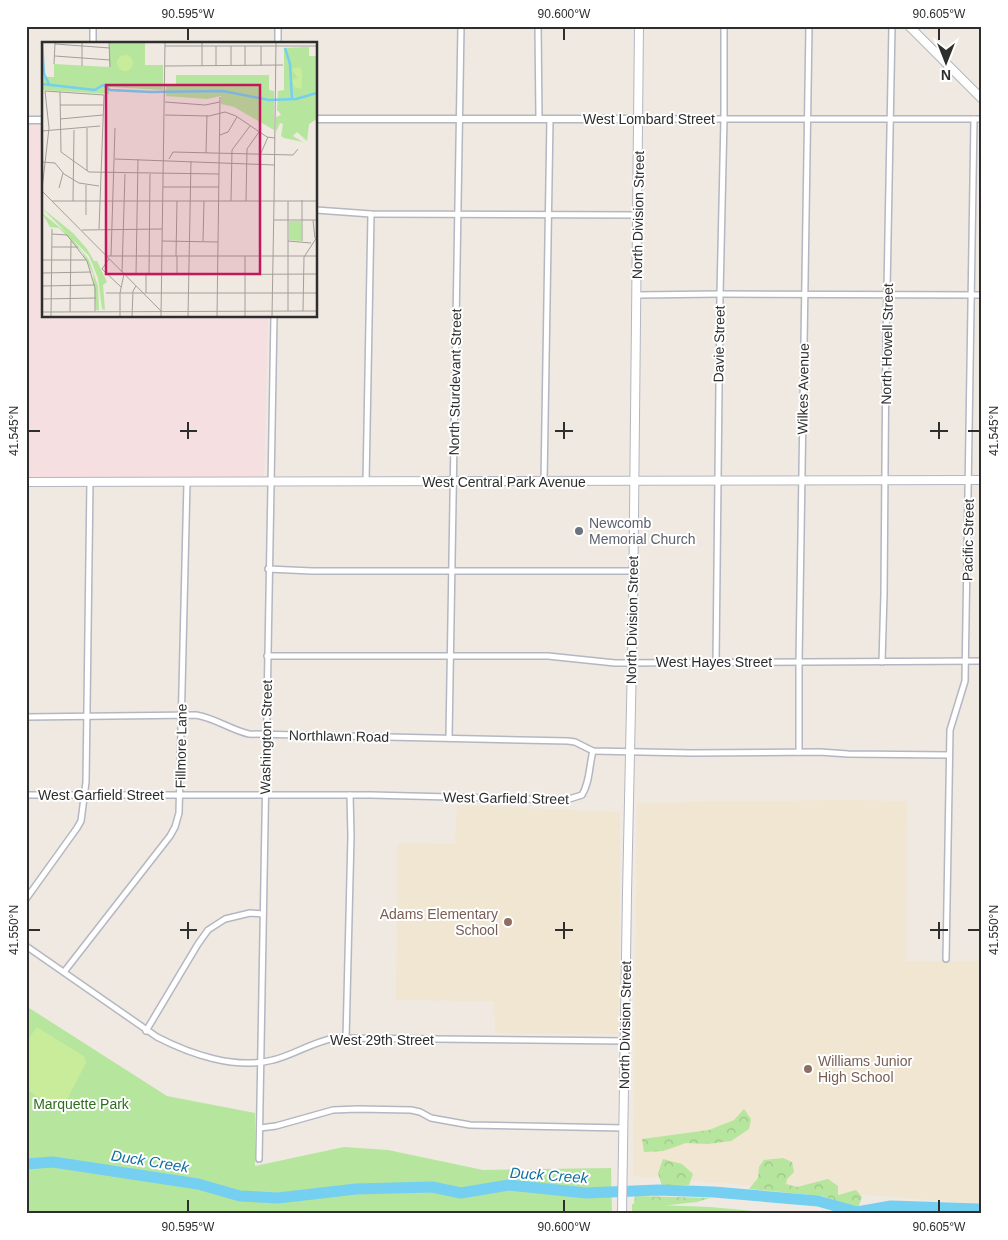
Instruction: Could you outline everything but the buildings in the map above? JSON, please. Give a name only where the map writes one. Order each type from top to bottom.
[{"type":"main road","name":"North Division Street","points":[[622,1212],[634,571],[639,26]]},
{"type":"main road","points":[[909,26],[982,100]]},
{"type":"main road","name":"West Central Park Avenue","points":[[26,482],[982,480]]},
{"type":"street","points":[[93,26],[93,42]]},
{"type":"street","points":[[278,26],[278,42]]},
{"type":"street","name":"North Sturdevant Street","points":[[449,738],[461,26]]},
{"type":"street","points":[[538,26],[539,119]]},
{"type":"street","name":"Davie Street","points":[[716,662],[724,26]]},
{"type":"street","name":"Wilkes Avenue","points":[[799,752],[808,26]]},
{"type":"street","name":"North Howell Street","points":[[882,662],[892,26]]},
{"type":"street","name":"West Lombard Street","points":[[318,119],[982,119]]},
{"type":"street","points":[[544,482],[550,119]]},
{"type":"street","name":"Pacific Street","points":[[946,959],[950,730],[964,682],[965,661],[974,119]]},
{"type":"street","points":[[26,120],[42,120]]},
{"type":"street","points":[[318,210],[371,214],[638,215]]},
{"type":"street","points":[[366,482],[371,214]]},
{"type":"street","points":[[637,295],[982,295]]},
{"type":"street","name":"Washington Street","points":[[259,1159],[274,318]]},
{"type":"street","points":[[26,899],[78,828],[81,821],[84,795],[87,716],[90,481]]},
{"type":"street","name":"Fillmore Lane","points":[[64,972],[170,836],[179,813],[187,482]]},
{"type":"street","points":[[268,570],[634,571]]},
{"type":"street","name":"West Hayes Street","points":[[267,656],[548,656],[594,661],[632,662],[982,661]]},
{"type":"street","name":"Northlawn Road","points":[[26,717],[182,715],[207,717],[240,732],[568,741],[575,742],[594,751]]},
{"type":"street","points":[[594,751],[949,755]]},
{"type":"street","name":"West Garfield Street","points":[[26,795],[350,795],[566,800],[582,796],[587,787],[589,765],[594,751]]},
{"type":"street","points":[[346,1039],[351,836],[350,795]]},
{"type":"street","points":[[146,1031],[208,930],[225,919],[250,913],[263,914]]},
{"type":"street","name":"West 29th Street","points":[[26,946],[146,1031],[176,1047],[230,1062],[273,1060],[322,1040],[625,1041]]},
{"type":"street","points":[[260,1128],[276,1126],[333,1110],[358,1108],[411,1110],[431,1118],[470,1125],[624,1128]]},
{"type":"shaded area","points":[[26,123],[42,123],[42,318],[268,318],[264,478],[26,479]]},
{"type":"shaded area","name":"Williams Junior High School","points":[[838,800],[907,801],[906,961],[982,961],[982,1204],[633,1176],[637,803]]},
{"type":"shaded area","name":"Adams Elementary School","points":[[457,805],[620,812],[619,1034],[495,1033],[494,1001],[396,1000],[398,843],[455,844]]},
{"type":"green space","name":"Marquette Park","points":[[26,1006],[167,1096],[255,1113],[255,1166],[344,1147],[388,1150],[483,1170],[611,1168],[612,1214],[26,1214]]},
{"type":"green space","points":[[37,1027],[85,1057],[86,1063],[64,1105],[47,1103],[28,1090],[26,1086],[26,1042]]},
{"type":"green space","points":[[744,1109],[751,1119],[749,1129],[731,1141],[708,1144],[686,1143],[663,1151],[644,1152],[642,1139],[709,1130],[734,1120]]},
{"type":"green space","points":[[783,1158],[792,1162],[794,1172],[787,1179],[786,1184],[797,1187],[828,1179],[838,1186],[838,1195],[856,1190],[862,1197],[858,1208],[822,1196],[749,1189],[758,1178],[759,1167],[764,1160]]},
{"type":"green space","points":[[663,1159],[682,1164],[693,1174],[689,1185],[662,1186],[658,1173]]},
{"type":"green space","points":[[635,1196],[710,1198],[697,1202],[633,1209]]},
{"type":"green space","points":[[632,1204],[710,1207],[786,1214],[632,1214]]},
{"type":"waterway","name":"Duck Creek","points":[[26,1164],[53,1162],[198,1184],[240,1196],[278,1198],[356,1189],[432,1187],[461,1193],[509,1185],[586,1193],[658,1190],[714,1192],[818,1201],[857,1212],[891,1206],[978,1209],[982,1211]]},
{"type":"place","name":"Newcomb Memorial Church","points":[[579,531]]},
{"type":"place","name":"Adams Elementary School","points":[[508,922]]},
{"type":"place","name":"Williams Junior High School","points":[[808,1069]]}]
